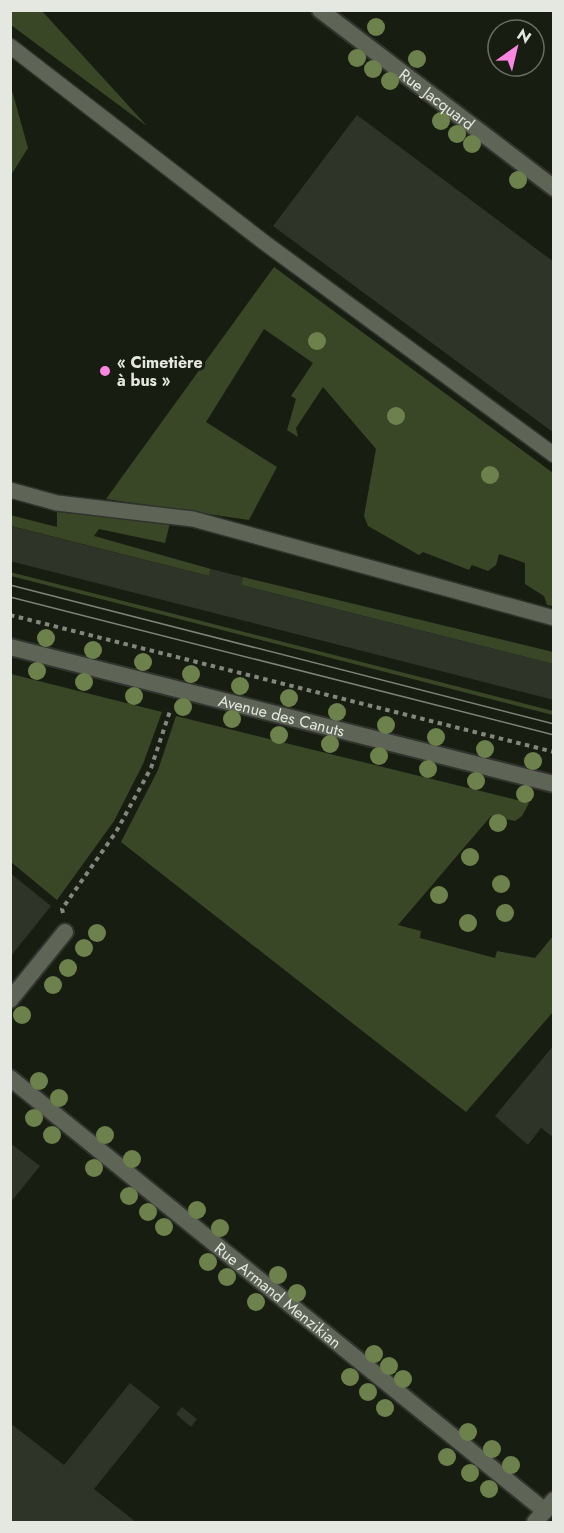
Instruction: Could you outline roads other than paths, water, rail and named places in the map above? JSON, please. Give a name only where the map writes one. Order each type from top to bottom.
[{"type":"street","name":"Rue Jacquard","points":[[320,10],[554,188]]},
{"type":"street","name":"Avenue des Canuts","points":[[10,646],[554,784]]},
{"type":"street","points":[[10,1000],[66,932]]},
{"type":"street","name":"Rue Armand Menzikian","points":[[10,1078],[544,1511]]},
{"type":"lane","points":[[10,46],[265,243],[554,455]]},
{"type":"lane","points":[[10,490],[57,502],[192,519],[554,618]]},
{"type":"tram line","points":[[10,585],[554,724]]},
{"type":"tram line","points":[[10,597],[554,735]]},
{"type":"place","name":"« Cimetière à bus »","points":[[105,371]]}]
